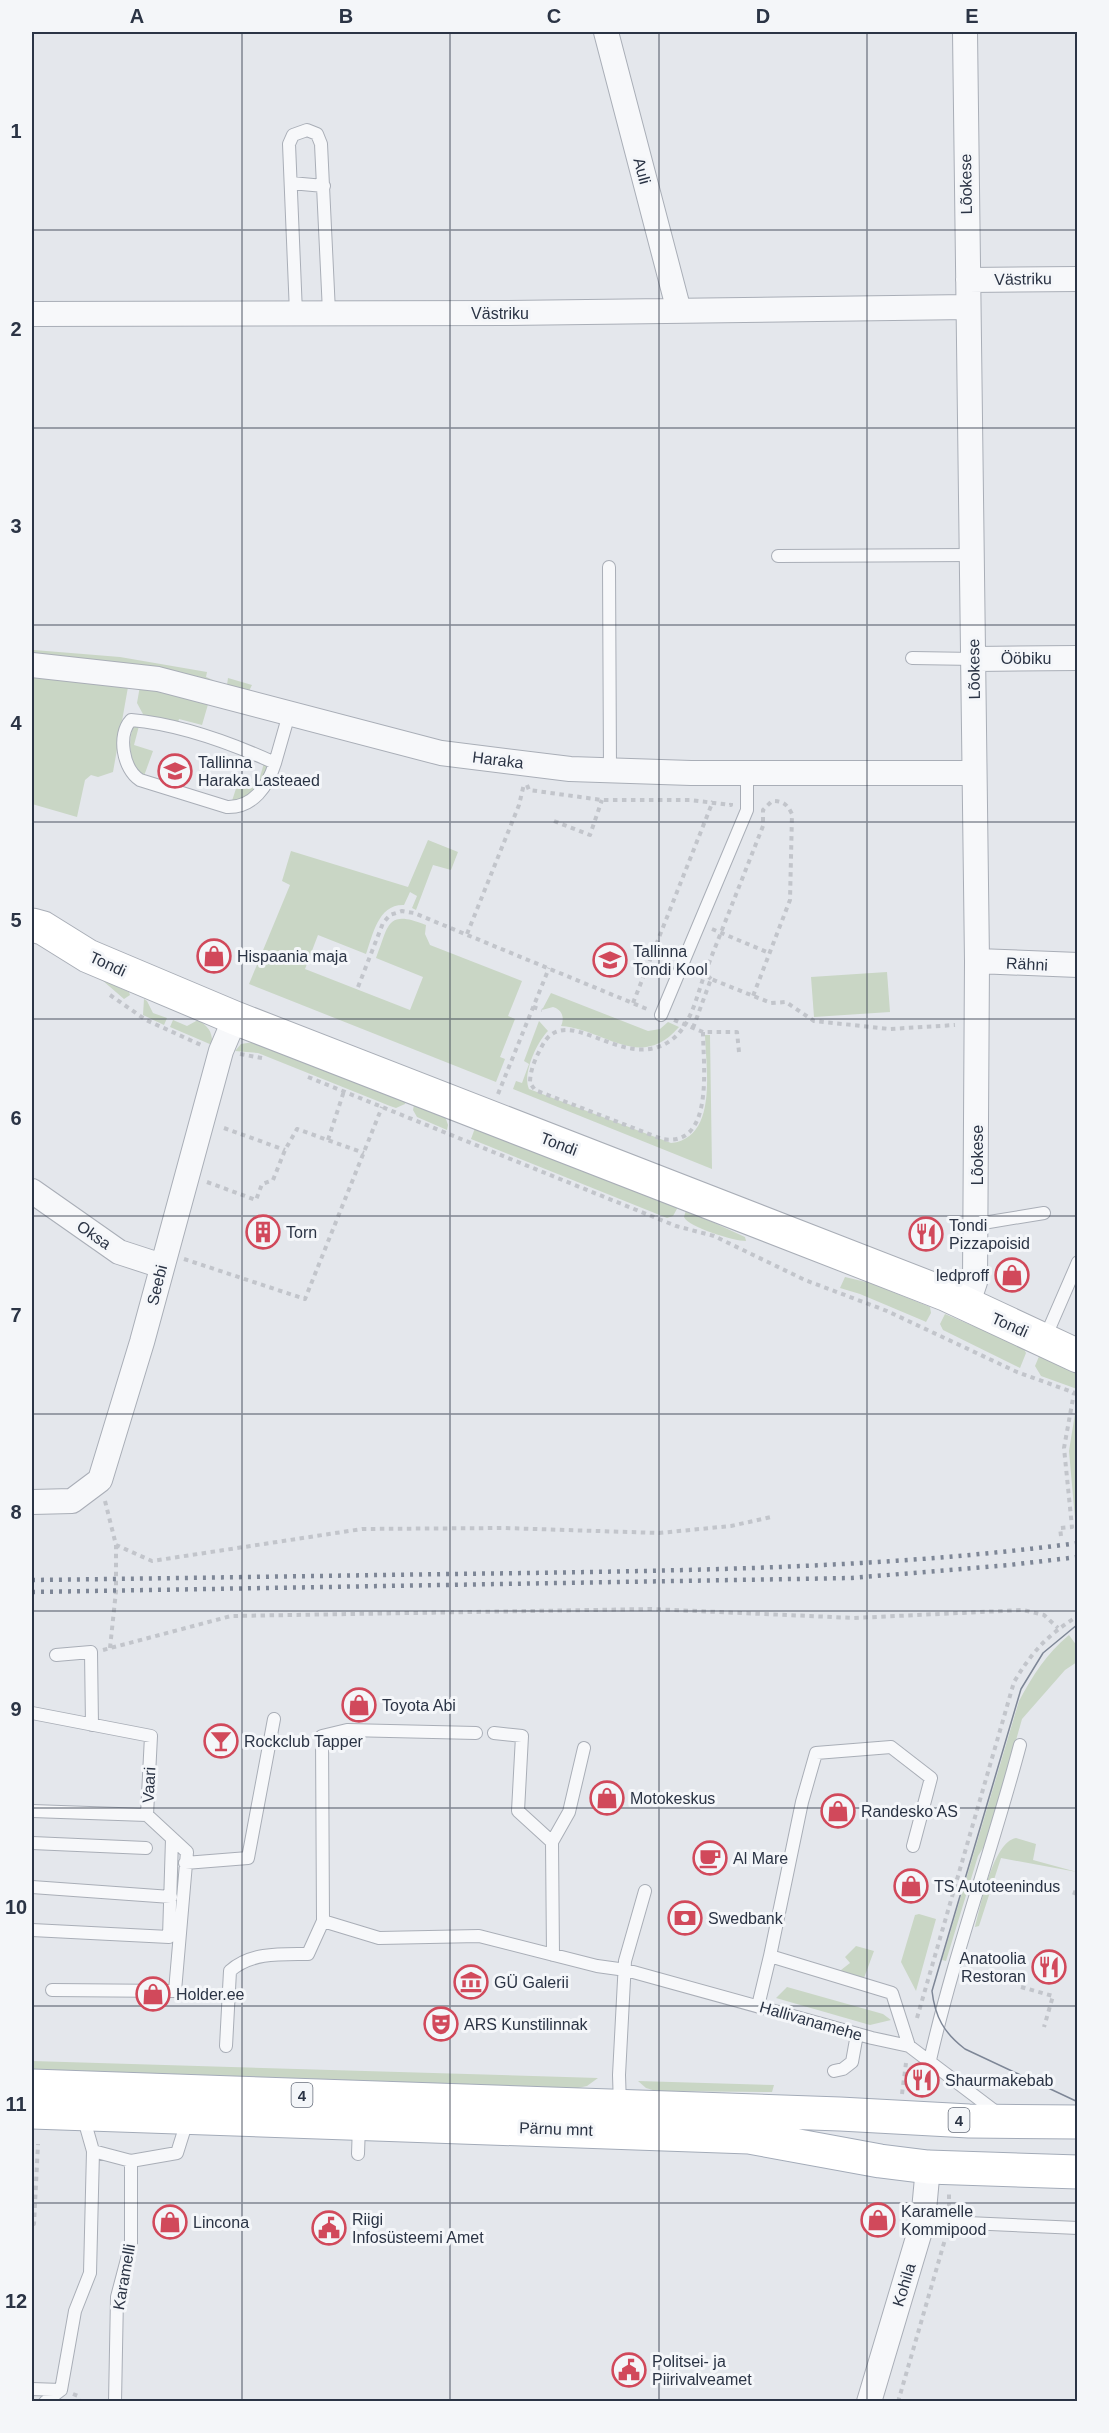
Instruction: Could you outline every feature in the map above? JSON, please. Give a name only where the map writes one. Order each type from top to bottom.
[{"type":"main road","name":"Tondi","points":[[35,922],[88,956],[235,1018],[878,1268],[1077,1356]]},
{"type":"main road","name":"Pärnu mnt","points":[[32,2086],[80,2100],[620,2120],[749,2137],[880,2161],[928,2167],[1077,2172]]},
{"type":"main road","name":"Pärnu mnt","points":[[32,2112],[80,2100]]},
{"type":"main road","name":"Pärnu mnt","points":[[192,2103],[360,2122],[620,2120],[840,2114],[969,2121],[1077,2122]]},
{"type":"main road","points":[[928,2167],[937,2146],[969,2121]]},
{"type":"street","name":"Auli","points":[[606,32],[679,311]]},
{"type":"street","name":"Lõokese","points":[[965,32],[975,658],[977,961],[977,1224],[975,1282],[966,1306]]},
{"type":"street","name":"Västriku","points":[[968,280],[1077,279]]},
{"type":"street","name":"Västriku","points":[[32,314],[679,311],[968,307]]},
{"type":"street","name":"Ööbiku","points":[[975,658],[1077,658]]},
{"type":"street","name":"Haraka","points":[[32,665],[158,679],[441,753],[570,769],[747,773],[974,773]]},
{"type":"street","name":"Rähni","points":[[977,961],[1077,965]]},
{"type":"street","name":"Seebi","points":[[100,1480],[172,1262],[186,1175],[221,1051],[235,1018]]},
{"type":"street","name":"Oksa","points":[[32,1191],[118,1252],[172,1262]]},
{"type":"street","points":[[32,1502],[72,1501],[100,1480]]},
{"type":"street","name":"Kohila","points":[[870,2402],[923,2221],[928,2167]]},
{"type":"lane","points":[[296,313],[291,140],[297,132],[307,130],[315,132],[320,139],[329,312]]},
{"type":"lane","points":[[291,183],[324,186]]},
{"type":"lane","points":[[778,556],[972,555]]},
{"type":"lane","points":[[609,567],[610,770]]},
{"type":"lane","points":[[912,658],[975,658]]},
{"type":"lane","points":[[275,764],[251,752],[182,730],[131,720],[126,726],[123,746],[133,776],[227,807],[235,807],[254,798],[269,781],[275,764],[288,714]]},
{"type":"lane","points":[[661,1015],[747,810],[747,773]]},
{"type":"lane","points":[[977,1224],[1044,1214]]},
{"type":"lane","points":[[1044,1340],[1077,1262]]},
{"type":"lane","points":[[32,1713],[92,1725],[90,1652],[57,1654]]},
{"type":"lane","points":[[52,1990],[175,1990],[186,1857],[248,1858],[274,1719]]},
{"type":"lane","name":"Vaari","points":[[92,1725],[151,1736],[147,1815],[172,1839],[186,1857]]},
{"type":"lane","points":[[226,2046],[230,1971],[236,1965],[268,1954],[308,1954],[323,1921],[322,1736],[347,1730],[476,1733]]},
{"type":"lane","points":[[494,1733],[522,1736],[518,1811],[552,1842]]},
{"type":"lane","points":[[930,2060],[948,1985],[999,1826],[1020,1745]]},
{"type":"lane","points":[[758,2006],[802,1802],[816,1753],[891,1747],[931,1778],[913,1846]]},
{"type":"lane","points":[[553,1955],[552,1842],[569,1812],[584,1748]]},
{"type":"lane","points":[[32,1811],[147,1815]]},
{"type":"lane","points":[[32,1930],[169,1937],[172,1839]]},
{"type":"lane","points":[[32,1843],[146,1848]]},
{"type":"lane","points":[[32,1887],[171,1897]]},
{"type":"lane","points":[[620,2120],[619,2075],[625,1961],[645,1891]]},
{"type":"lane","name":"Hallivanamehe","points":[[323,1921],[379,1938],[479,1936],[553,1955],[626,1970],[856,2034],[909,2046],[1008,2121]]},
{"type":"lane","points":[[770,1956],[892,1993],[909,2046]]},
{"type":"lane","points":[[834,2071],[843,2069],[852,2062],[856,2034]]},
{"type":"lane","points":[[45,2402],[60,2390],[75,2311],[90,2273],[93,2151],[80,2100]]},
{"type":"lane","points":[[93,2151],[131,2161],[177,2153],[192,2103]]},
{"type":"lane","points":[[358,2154],[360,2122]]},
{"type":"lane","name":"Karamelli","points":[[114,2402],[117,2297],[130,2244],[131,2161]]},
{"type":"lane","points":[[923,2221],[1077,2228]]},
{"type":"lane","points":[[32,2389],[60,2390]]},
{"type":"path","points":[[466,934],[519,805],[525,781],[529,790],[602,800],[713,801],[731,805],[732,795]]},
{"type":"path","points":[[554,821],[590,836],[602,800]]},
{"type":"path","points":[[633,1003],[713,801]]},
{"type":"path","points":[[703,1032],[701,1116],[688,1134],[670,1140],[532,1087],[530,1074],[546,1037],[554,1030],[572,1030],[626,1050],[644,1051],[661,1047],[672,1040],[684,1024],[721,933],[763,826],[764,810],[772,801],[780,801],[787,805],[792,814],[790,900],[753,996]]},
{"type":"path","points":[[358,987],[383,923],[390,915],[402,911],[414,913],[703,1032],[737,1032],[739,1052]]},
{"type":"path","points":[[708,927],[769,953]]},
{"type":"path","points":[[498,1095],[549,968]]},
{"type":"path","points":[[705,973],[711,979],[771,1003],[786,1002],[814,1021],[890,1029],[976,1023]]},
{"type":"path","points":[[693,1028],[711,979]]},
{"type":"path","points":[[104,990],[146,1020],[208,1048],[273,1062]]},
{"type":"path","points":[[533,1007],[542,1010]]},
{"type":"path","points":[[166,1029],[170,1019]]},
{"type":"path","points":[[303,1075],[676,1226],[714,1236],[805,1280],[887,1311],[1017,1372],[1076,1393],[1064,1448],[1072,1527],[1060,1528],[1060,1536]]},
{"type":"path","points":[[328,1140],[344,1091]]},
{"type":"path","points":[[172,1262],[305,1299],[382,1107]]},
{"type":"path","points":[[224,1128],[285,1150]]},
{"type":"path","points":[[186,1175],[256,1200],[262,1184],[273,1180],[285,1150],[297,1129],[364,1153]]},
{"type":"path","points":[[100,1480],[116,1545],[116,1591],[110,1648]]},
{"type":"path","points":[[116,1545],[152,1561],[362,1529],[504,1528],[659,1533],[731,1526],[771,1517]]},
{"type":"path","points":[[90,1652],[231,1616],[651,1609],[854,1618],[1023,1610],[1044,1615],[1058,1628]]},
{"type":"path","points":[[902,2096],[909,2046],[1014,1682],[1033,1651],[1058,1628],[1077,1616]]},
{"type":"path","points":[[1074,1895],[1077,1884]]},
{"type":"path","points":[[1021,1987],[1053,1996],[1044,2026]]},
{"type":"path","points":[[32,2224],[34,2224],[38,2145]]},
{"type":"path","points":[[32,2178],[37,2171]]},
{"type":"path","points":[[898,2402],[949,2222],[949,2190]]},
{"type":"green space","points":[[34,650],[120,657],[207,672],[206,677],[213,680],[34,654]]},
{"type":"green space","points":[[34,673],[128,687],[113,772],[98,777],[91,775],[85,780],[77,817],[32,804]]},
{"type":"green space","points":[[228,678],[252,685],[249,691],[227,685]]},
{"type":"green space","points":[[140,686],[209,701],[202,725],[179,719],[177,726],[144,716],[137,703]]},
{"type":"green space","points":[[134,725],[139,726],[134,745],[153,751],[144,776],[138,774],[131,755],[130,744]]},
{"type":"green space","points":[[264,763],[270,766],[256,789],[246,797],[232,801],[239,779],[258,784]]},
{"type":"green space","points":[[428,840],[458,852],[451,870],[433,865],[416,910],[412,908],[417,896],[410,892],[404,905],[395,906],[382,915],[366,954],[318,935],[305,969],[410,1010],[423,977],[376,958],[391,923],[403,919],[426,925],[425,934],[430,945],[522,981],[508,1016],[515,1019],[500,1057],[505,1059],[496,1082],[249,984],[290,885],[282,881],[291,851],[408,887]]},
{"type":"green space","points":[[887,972],[890,1012],[814,1017],[811,977]]},
{"type":"green space","points":[[102,980],[129,992],[130,995],[124,999]]},
{"type":"green space","points":[[551,993],[648,1031],[660,1029],[668,1022],[679,1027],[665,1040],[650,1046],[636,1047],[622,1044],[561,1026],[563,1017],[559,1010],[553,1007],[542,1010]]},
{"type":"green space","points":[[144,999],[153,1013],[167,1018],[164,1025],[143,1015]]},
{"type":"green space","points":[[173,1020],[187,1026],[198,1020],[209,1030],[212,1045],[170,1027]]},
{"type":"green space","points":[[539,1021],[548,1031],[539,1043],[529,1067],[527,1083],[529,1089],[671,1143],[686,1138],[696,1129],[703,1116],[707,1083],[705,1035],[710,1035],[712,1169],[513,1089],[516,1081],[522,1083],[529,1064],[524,1061]]},
{"type":"green space","points":[[254,1042],[406,1101],[405,1104],[396,1108],[258,1053],[235,1051],[241,1044]]},
{"type":"green space","points":[[414,1105],[445,1116],[447,1130],[417,1117],[413,1110]]},
{"type":"green space","points":[[475,1128],[678,1207],[673,1216],[667,1218],[471,1139]]},
{"type":"green space","points":[[686,1210],[745,1237],[746,1241],[722,1236],[694,1225],[684,1217]]},
{"type":"green space","points":[[845,1277],[870,1283],[930,1307],[931,1313],[926,1322],[840,1288]]},
{"type":"green space","points":[[945,1314],[1023,1347],[1026,1353],[1020,1368],[943,1330],[940,1324]]},
{"type":"green space","points":[[1040,1354],[1077,1370],[1077,1389],[1041,1376],[1035,1366]]},
{"type":"green space","points":[[1077,1401],[1078,1529],[1076,1530],[1069,1451]]},
{"type":"green space","points":[[1069,1635],[1077,1646],[1077,1662],[1065,1670],[1022,1719],[988,1840],[978,1856],[946,1961],[942,1960],[1019,1701],[1041,1665]]},
{"type":"green space","points":[[1016,1838],[1036,1844],[1033,1860],[1077,1872],[1001,1858],[979,1926],[975,1927],[995,1862],[1008,1842]]},
{"type":"green space","points":[[915,1915],[936,1919],[916,1991],[901,1962]]},
{"type":"green space","points":[[856,1946],[874,1951],[864,1978],[860,1979],[842,1974],[841,1970],[850,1963],[845,1957]]},
{"type":"green space","points":[[787,1987],[883,2014],[891,2020],[870,2025],[776,1998]]},
{"type":"green space","points":[[32,2061],[598,2078],[587,2086],[578,2088],[32,2069]]},
{"type":"green space","points":[[638,2081],[774,2085],[772,2092],[656,2091],[646,2088]]},
{"type":"tram line","points":[[1078,1624],[1043,1653],[1021,1689],[932,1991],[938,2017],[951,2037],[965,2049],[1078,2102]]},
{"type":"railway","points":[[32,1580],[737,1569],[941,1557],[1078,1543]]},
{"type":"railway","points":[[32,1592],[852,1578],[1078,1557]]},
{"type":"place","name":"Tallinna Haraka Lasteaed","points":[[175,771]]},
{"type":"place","name":"Hispaania maja","points":[[214,956]]},
{"type":"place","name":"Tallinna Tondi Kool","points":[[610,960]]},
{"type":"place","name":"Torn","points":[[263,1232]]},
{"type":"place","name":"Tondi Pizzapoisid","points":[[926,1234]]},
{"type":"place","name":"ledproff","points":[[1012,1275]]},
{"type":"place","name":"Toyota Abi","points":[[359,1705]]},
{"type":"place","name":"Rockclub Tapper","points":[[221,1741]]},
{"type":"place","name":"Motokeskus","points":[[607,1798]]},
{"type":"place","name":"Randesko AS","points":[[838,1811]]},
{"type":"place","name":"Al Mare","points":[[710,1858]]},
{"type":"place","name":"TS Autoteenindus","points":[[911,1886]]},
{"type":"place","name":"Swedbank","points":[[685,1918]]},
{"type":"place","name":"Anatoolia Restoran","points":[[1049,1967]]},
{"type":"place","name":"GÜ Galerii","points":[[471,1982]]},
{"type":"place","name":"Holder.ee","points":[[153,1994]]},
{"type":"place","name":"ARS Kunstilinnak","points":[[441,2024]]},
{"type":"place","name":"Shaurmakebab","points":[[922,2080]]},
{"type":"place","name":"Karamelle Kommipood","points":[[878,2220]]},
{"type":"place","name":"Lincona","points":[[170,2222]]},
{"type":"place","name":"Riigi Infosüsteemi Amet","points":[[329,2228]]},
{"type":"place","name":"Politsei- ja Piirivalveamet","points":[[629,2370]]}]
